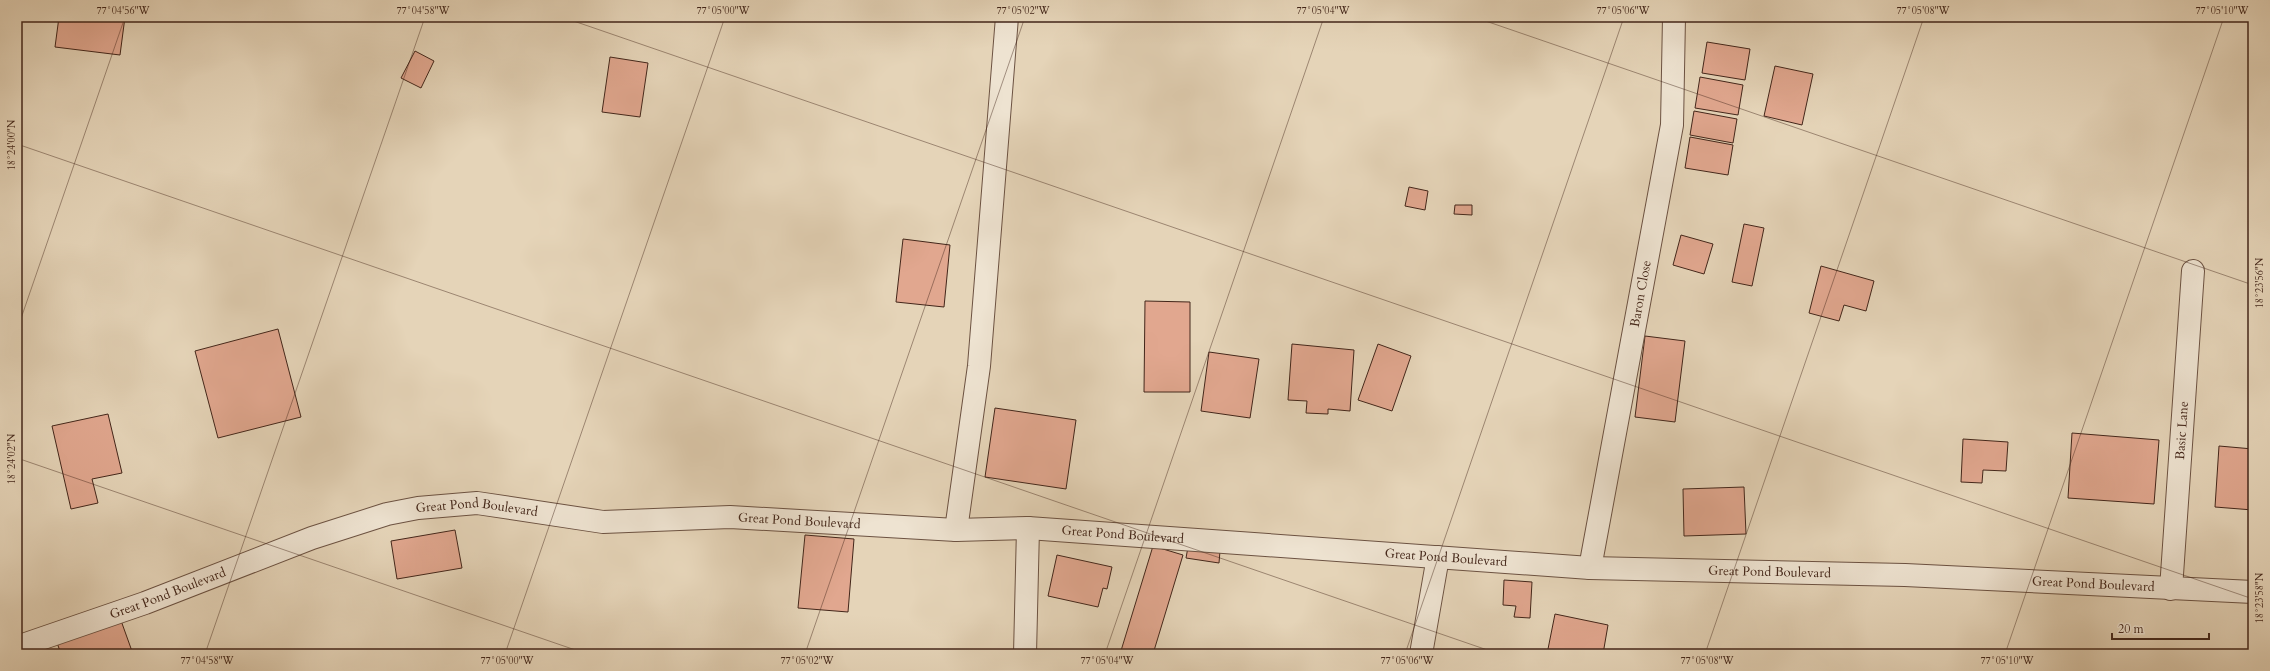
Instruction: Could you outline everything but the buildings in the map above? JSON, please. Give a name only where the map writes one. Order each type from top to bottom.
[{"type":"street","points":[[956,530],[978,366],[1007,17]]},
{"type":"street","name":"Baron Close","points":[[1590,568],[1672,125],[1674,17]]},
{"type":"street","name":"Basic Lane","points":[[2171,589],[2193,271]]},
{"type":"street","name":"Great Pond Boulevard","points":[[17,647],[145,603],[312,538],[388,514],[418,508],[477,503],[604,522],[730,517],[956,530],[1028,528],[1590,568],[1905,575],[2253,592]]},
{"type":"street","points":[[1026,654],[1028,528]]},
{"type":"street","points":[[1422,654],[1438,557]]}]
